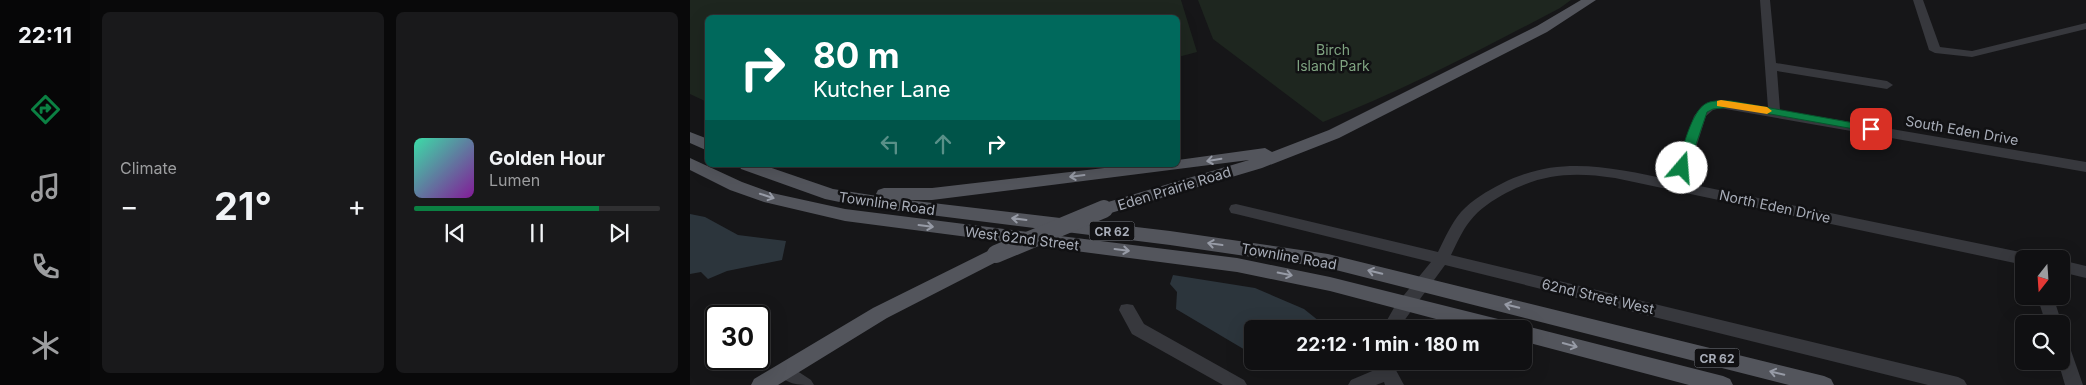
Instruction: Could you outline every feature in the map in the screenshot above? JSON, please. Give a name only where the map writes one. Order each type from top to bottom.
[{"type":"main road","name":"Eden Prairie Road","points":[[761,385],[880,313],[996,254],[1104,209],[1256,164],[1361,122],[1542,29],[1590,0]]},
{"type":"main road","points":[[1180,165],[1297,149]]},
{"type":"main road","name":"West 62nd Street","points":[[690,163],[736,186],[770,198],[845,215],[1237,265],[1330,284],[1472,320]]},
{"type":"main road","name":"Townline Road","points":[[753,167],[831,195],[858,200],[1249,248],[1328,262],[1422,283],[1824,385]]},
{"type":"main road","points":[[800,184],[844,191],[881,194],[932,194],[1160,167]]},
{"type":"main road","points":[[690,176],[714,179],[736,186]]},
{"type":"main road","name":"CR 62","points":[[1532,336],[1723,385]]},
{"type":"street","points":[[1765,0],[1774,112]]},
{"type":"street","points":[[1918,0],[1935,50],[1972,54],[2086,26]]},
{"type":"street","points":[[1770,66],[1887,85]]},
{"type":"street","name":"South Eden Drive","points":[[1677,186],[1704,110],[1720,104],[2086,167]]},
{"type":"street","name":"North Eden Drive","points":[[1395,320],[1441,259],[1462,221],[1482,200],[1524,177],[1568,168],[1592,169],[2015,257]]},
{"type":"street","name":"62nd Street West","points":[[1236,209],[1719,325],[1958,385]]},
{"type":"street","points":[[2070,268],[2086,272]]},
{"type":"street","points":[[1127,310],[1138,329],[1238,385]]},
{"type":"street","points":[[785,370],[805,385]]},
{"type":"street","points":[[2069,370],[2074,385]]},
{"type":"street","points":[[1357,385],[1388,373]]},
{"type":"green space","points":[[690,0],[1181,0],[1197,52],[1180,56],[1180,15],[705,15],[705,101],[690,94]]},
{"type":"green space","name":"Birch Island Park","points":[[1198,0],[1571,0],[1560,8],[1443,68],[1323,122],[1213,39]]},
{"type":"shaded area","points":[[690,214],[705,217],[738,235],[786,241],[782,260],[727,271],[708,279],[701,272],[690,274]]},
{"type":"shaded area","points":[[1173,275],[1255,288],[1304,309],[1318,320],[1244,320],[1244,349],[1176,309],[1177,292],[1170,284]]},
{"type":"slow traffic","points":[[1721,104],[1731,104],[1767,111]]},
{"type":"route","points":[[1682,168],[1700,116],[1704,110],[1720,104],[1731,104],[1871,129]]}]
